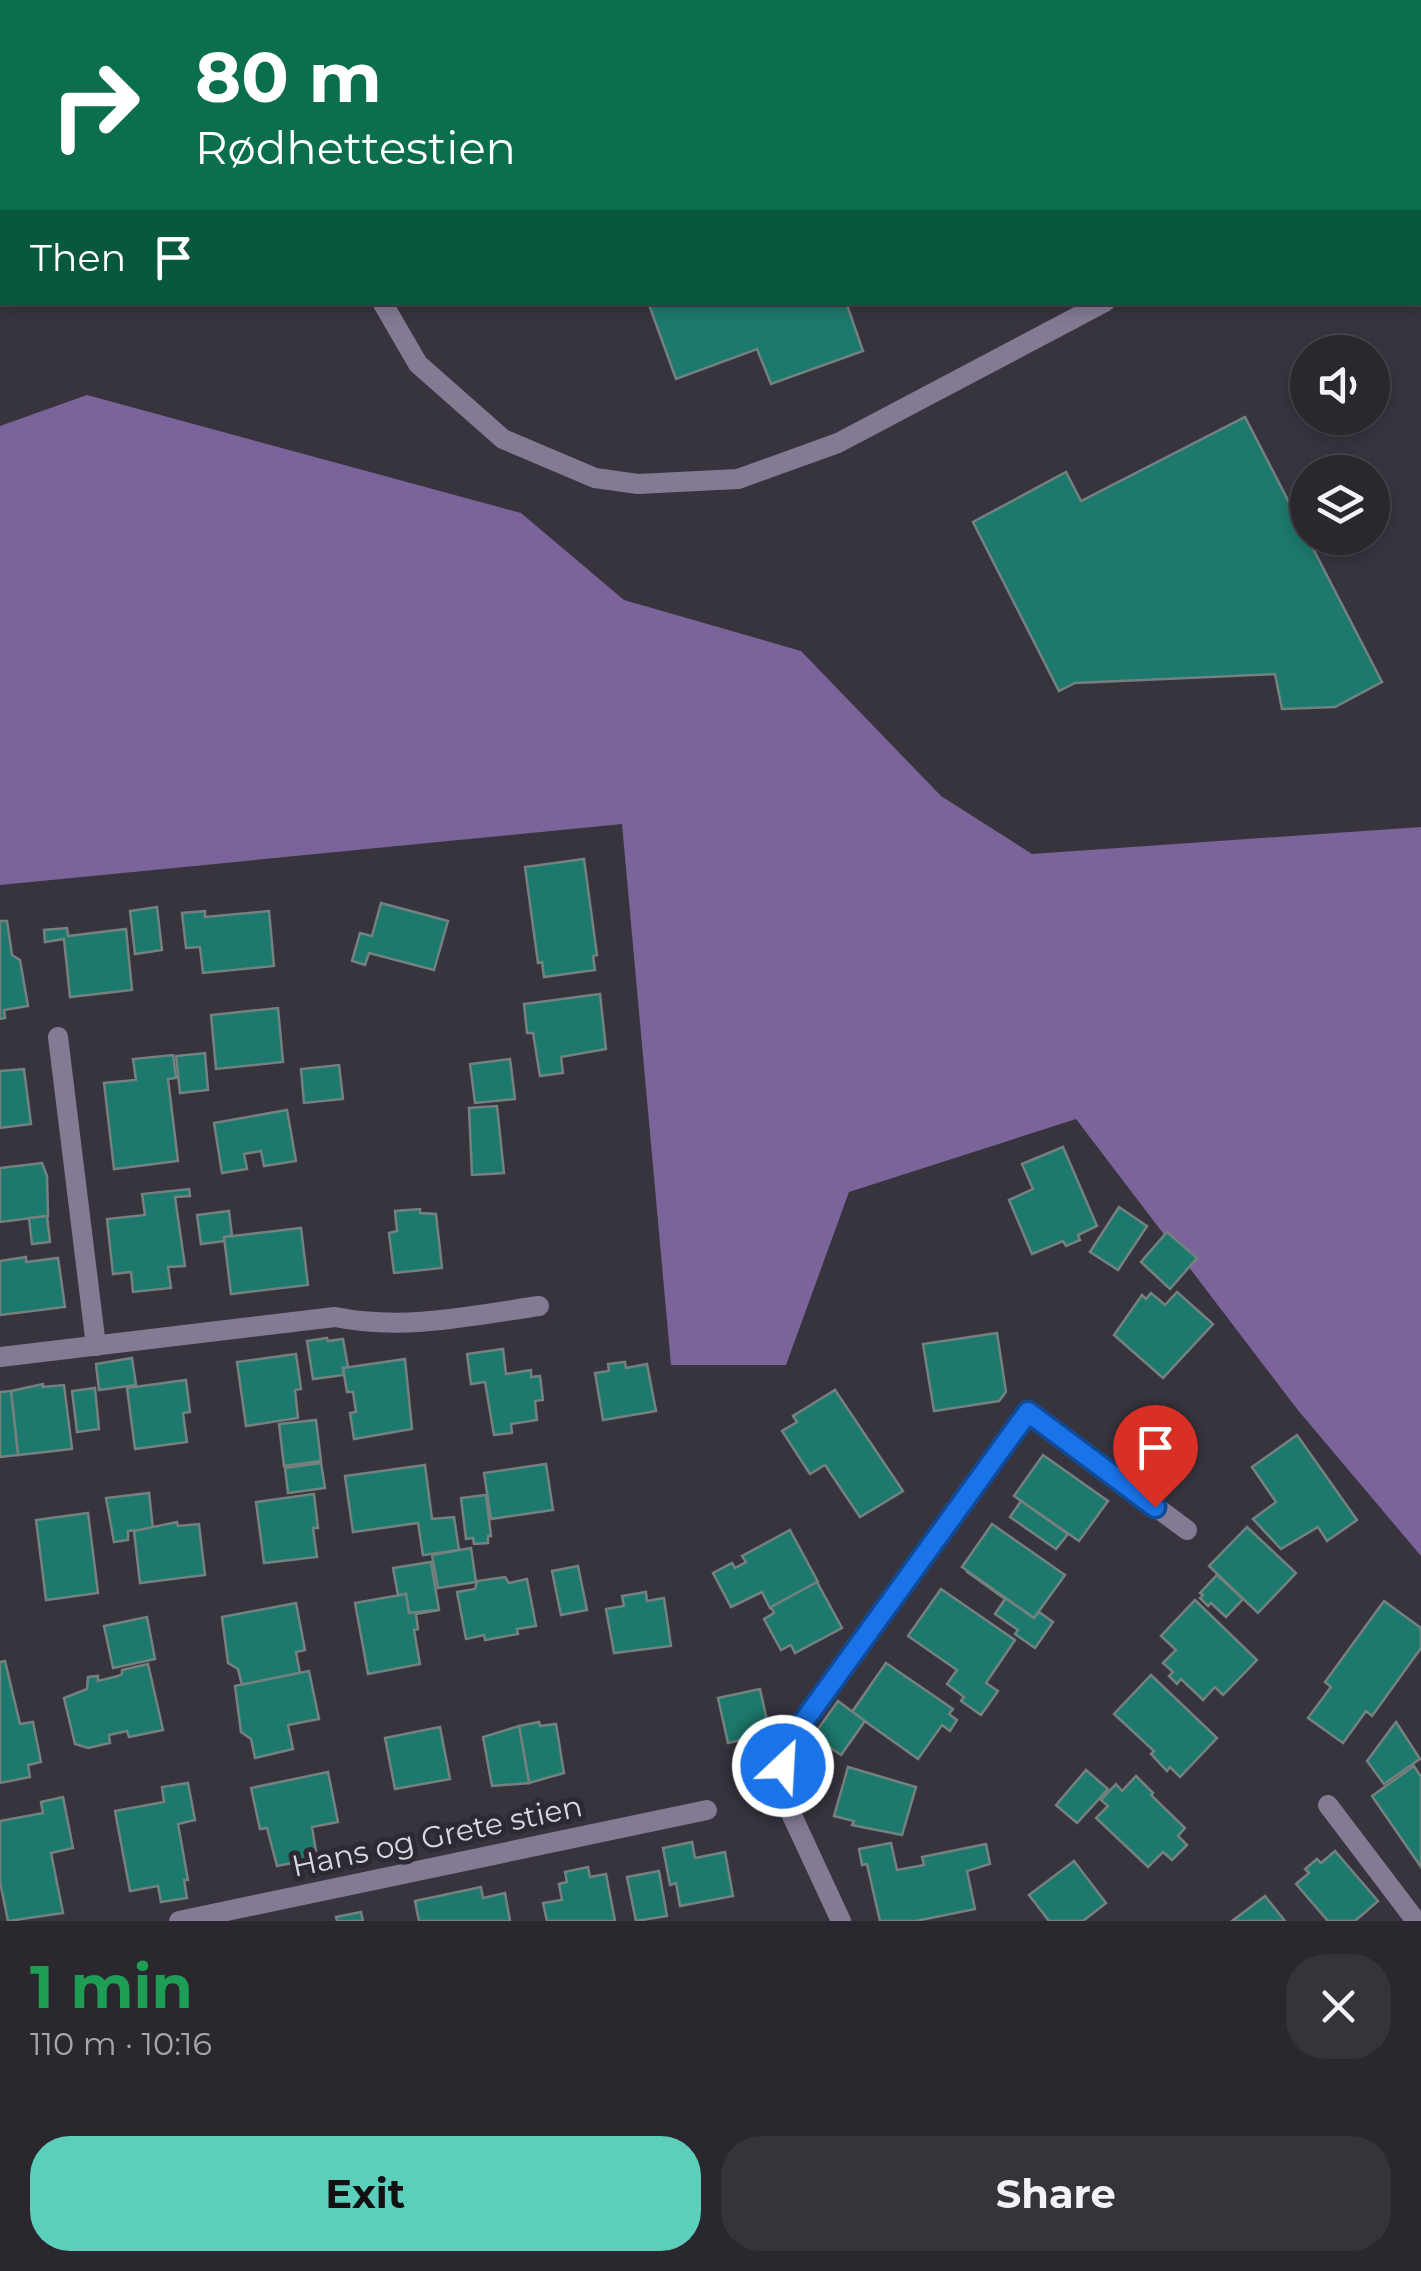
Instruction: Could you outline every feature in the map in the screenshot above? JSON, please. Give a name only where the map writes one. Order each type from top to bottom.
[{"type":"street","points":[[384,305],[418,364],[503,439],[595,478],[638,484],[738,479],[838,443],[1099,305]]},
{"type":"street","points":[[58,1036],[96,1346]]},
{"type":"street","points":[[0,1357],[335,1317],[362,1322],[426,1323],[540,1306]]},
{"type":"street","points":[[841,1921],[782,1794],[788,1743],[1028,1412],[1187,1530]]},
{"type":"street","points":[[1328,1806],[1416,1921]]},
{"type":"street","name":"Hans og Grete stien","points":[[179,1921],[708,1810]]},
{"type":"shaded area","points":[[87,395],[521,513],[624,600],[801,651],[941,796],[1032,854],[1421,827],[1421,1556],[1297,1409],[1076,1119],[849,1192],[786,1365],[671,1365],[622,824],[0,885],[0,426]]},
{"type":"building","points":[[649,305],[847,305],[863,351],[771,384],[757,349],[676,379]]},
{"type":"building","points":[[1245,417],[1290,504],[1290,555],[1316,555],[1382,682],[1335,707],[1282,709],[1275,674],[1075,683],[1059,691],[973,522],[1066,472],[1081,501]]},
{"type":"building","points":[[584,859],[597,955],[593,956],[595,970],[544,977],[542,962],[538,963],[525,867]]},
{"type":"building","points":[[381,903],[448,921],[434,970],[369,953],[365,965],[352,961],[360,933],[372,936]]},
{"type":"building","points":[[157,907],[162,950],[135,954],[130,911]]},
{"type":"building","points":[[205,911],[205,917],[269,911],[274,966],[203,973],[200,947],[186,948],[182,913]]},
{"type":"building","points":[[0,921],[7,921],[12,955],[20,960],[28,1006],[4,1010],[5,1018],[0,1019]]},
{"type":"building","points":[[67,928],[68,936],[126,929],[132,990],[70,997],[64,939],[45,942],[44,930]]},
{"type":"building","points":[[600,994],[606,1049],[561,1057],[563,1073],[540,1076],[533,1033],[527,1033],[524,1004]]},
{"type":"building","points":[[278,1008],[283,1062],[216,1069],[211,1015]]},
{"type":"building","points":[[205,1053],[208,1090],[180,1093],[176,1056]]},
{"type":"building","points":[[173,1055],[176,1078],[168,1079],[178,1161],[114,1169],[104,1083],[136,1080],[133,1059]]},
{"type":"building","points":[[510,1059],[515,1099],[475,1103],[470,1064]]},
{"type":"building","points":[[339,1065],[343,1099],[304,1103],[301,1069]]},
{"type":"building","points":[[24,1069],[31,1124],[0,1128],[0,1071]]},
{"type":"building","points":[[497,1106],[504,1173],[472,1175],[469,1108]]},
{"type":"building","points":[[287,1110],[296,1161],[264,1166],[261,1151],[244,1154],[247,1169],[222,1173],[214,1123]]},
{"type":"building","points":[[1063,1147],[1097,1226],[1078,1235],[1080,1240],[1066,1246],[1063,1241],[1032,1254],[1009,1200],[1033,1189],[1022,1164]]},
{"type":"building","points":[[42,1163],[47,1176],[48,1216],[0,1222],[0,1168]]},
{"type":"building","points":[[189,1189],[190,1196],[175,1197],[185,1266],[168,1267],[171,1288],[133,1292],[131,1272],[113,1274],[107,1219],[145,1215],[142,1194]]},
{"type":"building","points":[[1119,1207],[1147,1226],[1118,1270],[1090,1252]]},
{"type":"building","points":[[420,1209],[420,1213],[436,1214],[442,1268],[394,1273],[389,1233],[397,1231],[395,1211]]},
{"type":"building","points":[[229,1211],[232,1236],[224,1237],[225,1241],[201,1244],[197,1215]]},
{"type":"building","points":[[47,1216],[50,1242],[32,1244],[29,1218]]},
{"type":"building","points":[[301,1228],[308,1285],[231,1294],[224,1237]]},
{"type":"building","points":[[1167,1232],[1197,1258],[1170,1289],[1141,1262]]},
{"type":"building","points":[[26,1257],[26,1262],[58,1258],[65,1307],[0,1315],[0,1261]]},
{"type":"building","points":[[1177,1292],[1213,1324],[1163,1378],[1114,1335],[1142,1295],[1146,1299],[1151,1293],[1165,1305]]},
{"type":"building","points":[[997,1333],[1006,1392],[999,1401],[934,1411],[923,1344]]},
{"type":"building","points":[[343,1339],[348,1367],[343,1368],[344,1375],[313,1379],[307,1341]]},
{"type":"building","points":[[503,1349],[506,1374],[531,1370],[531,1377],[540,1376],[543,1400],[535,1401],[537,1420],[511,1424],[512,1433],[494,1435],[485,1382],[471,1384],[467,1354]]},
{"type":"building","points":[[296,1354],[301,1389],[295,1390],[298,1418],[246,1426],[237,1362]]},
{"type":"building","points":[[132,1358],[136,1385],[99,1390],[96,1364]]},
{"type":"building","points":[[405,1359],[412,1429],[354,1439],[350,1413],[356,1412],[353,1392],[347,1392],[343,1368]]},
{"type":"building","points":[[625,1362],[626,1368],[647,1364],[656,1411],[603,1420],[595,1373],[609,1371],[608,1364]]},
{"type":"building","points":[[186,1380],[190,1412],[183,1413],[187,1442],[135,1449],[127,1388]]},
{"type":"building","points":[[43,1384],[64,1385],[72,1449],[18,1455],[11,1391]]},
{"type":"building","points":[[95,1388],[99,1429],[77,1432],[72,1391]]},
{"type":"building","points":[[835,1390],[903,1491],[860,1517],[825,1465],[810,1474],[782,1431],[797,1422],[793,1416]]},
{"type":"building","points":[[11,1391],[18,1455],[0,1457],[0,1392]]},
{"type":"building","points":[[316,1420],[321,1461],[284,1466],[279,1424]]},
{"type":"building","points":[[1297,1435],[1357,1520],[1327,1541],[1318,1527],[1281,1549],[1253,1519],[1276,1502],[1252,1467]]},
{"type":"building","points":[[1043,1455],[1108,1501],[1079,1541],[1014,1496]]},
{"type":"building","points":[[321,1463],[325,1488],[288,1493],[285,1468]]},
{"type":"building","points":[[546,1464],[553,1510],[491,1519],[484,1473]]},
{"type":"building","points":[[425,1465],[432,1519],[454,1517],[459,1550],[423,1555],[418,1523],[353,1532],[345,1476]]},
{"type":"building","points":[[149,1493],[153,1529],[128,1531],[128,1540],[114,1542],[106,1498]]},
{"type":"building","points":[[314,1494],[317,1557],[264,1563],[256,1502]]},
{"type":"building","points":[[486,1495],[491,1536],[488,1543],[474,1544],[473,1538],[466,1539],[461,1498]]},
{"type":"building","points":[[1021,1501],[1068,1534],[1056,1549],[1010,1517]]},
{"type":"building","points":[[88,1513],[98,1593],[46,1600],[36,1520]]},
{"type":"building","points":[[177,1522],[178,1526],[199,1524],[205,1575],[140,1583],[134,1531]]},
{"type":"building","points":[[992,1524],[1065,1575],[1034,1618],[962,1567]]},
{"type":"building","points":[[1247,1527],[1296,1573],[1258,1613],[1209,1566]]},
{"type":"building","points":[[790,1530],[818,1582],[770,1608],[762,1592],[731,1607],[713,1573],[732,1563],[735,1568],[746,1562],[742,1556]]},
{"type":"building","points":[[471,1548],[476,1582],[438,1588],[432,1555]]},
{"type":"building","points":[[431,1562],[439,1610],[409,1613],[406,1594],[398,1595],[393,1568]]},
{"type":"building","points":[[578,1566],[587,1610],[561,1615],[552,1571]]},
{"type":"building","points":[[966,1571],[1034,1618],[1039,1612],[1053,1622],[1035,1648],[995,1614],[1005,1599]]},
{"type":"building","points":[[1217,1575],[1243,1599],[1226,1617],[1200,1598]]},
{"type":"building","points":[[505,1577],[509,1583],[527,1579],[536,1626],[517,1629],[518,1634],[466,1639],[457,1592],[475,1589],[477,1581]]},
{"type":"building","points":[[817,1582],[842,1628],[795,1653],[791,1645],[781,1650],[764,1619],[774,1613],[771,1607]]},
{"type":"building","points":[[941,1589],[1015,1640],[986,1683],[998,1691],[981,1715],[961,1701],[964,1697],[947,1684],[957,1670],[908,1636]]},
{"type":"building","points":[[646,1592],[647,1601],[664,1598],[671,1646],[614,1653],[606,1609],[624,1606],[622,1596]]},
{"type":"building","points":[[406,1594],[409,1613],[439,1610],[416,1614],[418,1629],[414,1630],[420,1664],[368,1674],[355,1603]]},
{"type":"building","points":[[1195,1600],[1257,1660],[1223,1695],[1215,1687],[1203,1700],[1181,1679],[1177,1684],[1169,1676],[1173,1672],[1163,1663],[1176,1650],[1161,1636]]},
{"type":"building","points":[[1384,1601],[1421,1628],[1421,1648],[1372,1716],[1366,1711],[1343,1743],[1308,1718],[1331,1687],[1325,1682]]},
{"type":"building","points":[[296,1603],[305,1650],[296,1652],[300,1673],[242,1685],[238,1669],[228,1663],[222,1617]]},
{"type":"building","points":[[147,1617],[155,1659],[113,1668],[104,1626]]},
{"type":"building","points":[[5,1661],[20,1724],[33,1722],[41,1762],[28,1765],[30,1777],[0,1783],[0,1662]]},
{"type":"building","points":[[886,1663],[953,1709],[949,1714],[957,1720],[950,1731],[942,1725],[918,1759],[852,1712]]},
{"type":"building","points":[[148,1664],[163,1730],[129,1737],[127,1731],[109,1735],[110,1743],[88,1748],[75,1744],[64,1698],[87,1689],[88,1677],[98,1676],[98,1681]]},
{"type":"building","points":[[309,1671],[319,1719],[288,1725],[293,1749],[255,1758],[251,1739],[241,1732],[235,1686]]},
{"type":"building","points":[[1151,1675],[1217,1738],[1180,1777],[1170,1767],[1167,1771],[1151,1754],[1154,1751],[1114,1714]]},
{"type":"building","points":[[760,1689],[770,1734],[728,1743],[718,1698]]},
{"type":"building","points":[[838,1701],[865,1721],[841,1755],[813,1736]]},
{"type":"building","points":[[539,1722],[540,1726],[556,1724],[564,1773],[529,1783],[519,1726]]},
{"type":"building","points":[[1396,1722],[1420,1759],[1384,1784],[1367,1761]]},
{"type":"building","points":[[519,1726],[529,1783],[492,1786],[483,1737]]},
{"type":"building","points":[[440,1727],[450,1779],[395,1789],[385,1738]]},
{"type":"building","points":[[1414,1766],[1421,1777],[1421,1867],[1372,1796]]},
{"type":"building","points":[[848,1767],[916,1787],[902,1835],[852,1825],[854,1821],[834,1816]]},
{"type":"building","points":[[1086,1770],[1108,1789],[1077,1823],[1056,1805]]},
{"type":"building","points":[[328,1772],[338,1822],[312,1827],[317,1858],[277,1866],[267,1828],[260,1829],[251,1788]]},
{"type":"building","points":[[1136,1776],[1185,1828],[1178,1836],[1187,1845],[1172,1860],[1163,1852],[1148,1867],[1096,1818],[1108,1806],[1101,1800],[1116,1784],[1122,1791]]},
{"type":"building","points":[[188,1783],[195,1820],[178,1824],[188,1880],[184,1880],[187,1898],[161,1902],[158,1886],[130,1891],[115,1811],[164,1802],[162,1787]]},
{"type":"building","points":[[63,1797],[73,1848],[51,1853],[63,1913],[8,1921],[0,1882],[0,1821],[43,1813],[41,1802]]},
{"type":"building","points":[[692,1842],[695,1858],[725,1852],[733,1896],[680,1906],[676,1883],[670,1885],[663,1848]]},
{"type":"building","points":[[891,1843],[897,1870],[924,1865],[922,1857],[986,1844],[990,1864],[967,1871],[975,1909],[916,1921],[880,1921],[867,1864],[862,1865],[859,1849]]},
{"type":"building","points":[[1335,1851],[1378,1901],[1355,1921],[1328,1921],[1296,1884],[1309,1873],[1305,1869],[1317,1859],[1321,1863]]},
{"type":"building","points":[[1074,1861],[1106,1903],[1083,1921],[1049,1921],[1029,1895]]},
{"type":"building","points":[[588,1867],[590,1877],[606,1874],[615,1921],[547,1921],[543,1903],[562,1900],[559,1884],[567,1882],[565,1872]]},
{"type":"building","points":[[659,1871],[667,1916],[636,1921],[627,1877]]},
{"type":"building","points":[[481,1887],[483,1898],[505,1893],[510,1921],[419,1921],[415,1901]]},
{"type":"building","points":[[1265,1896],[1285,1921],[1232,1921]]},
{"type":"building","points":[[361,1912],[363,1921],[337,1921],[336,1917]]},
{"type":"route","points":[[783,1766],[788,1743],[1028,1412],[1155,1507]]}]
